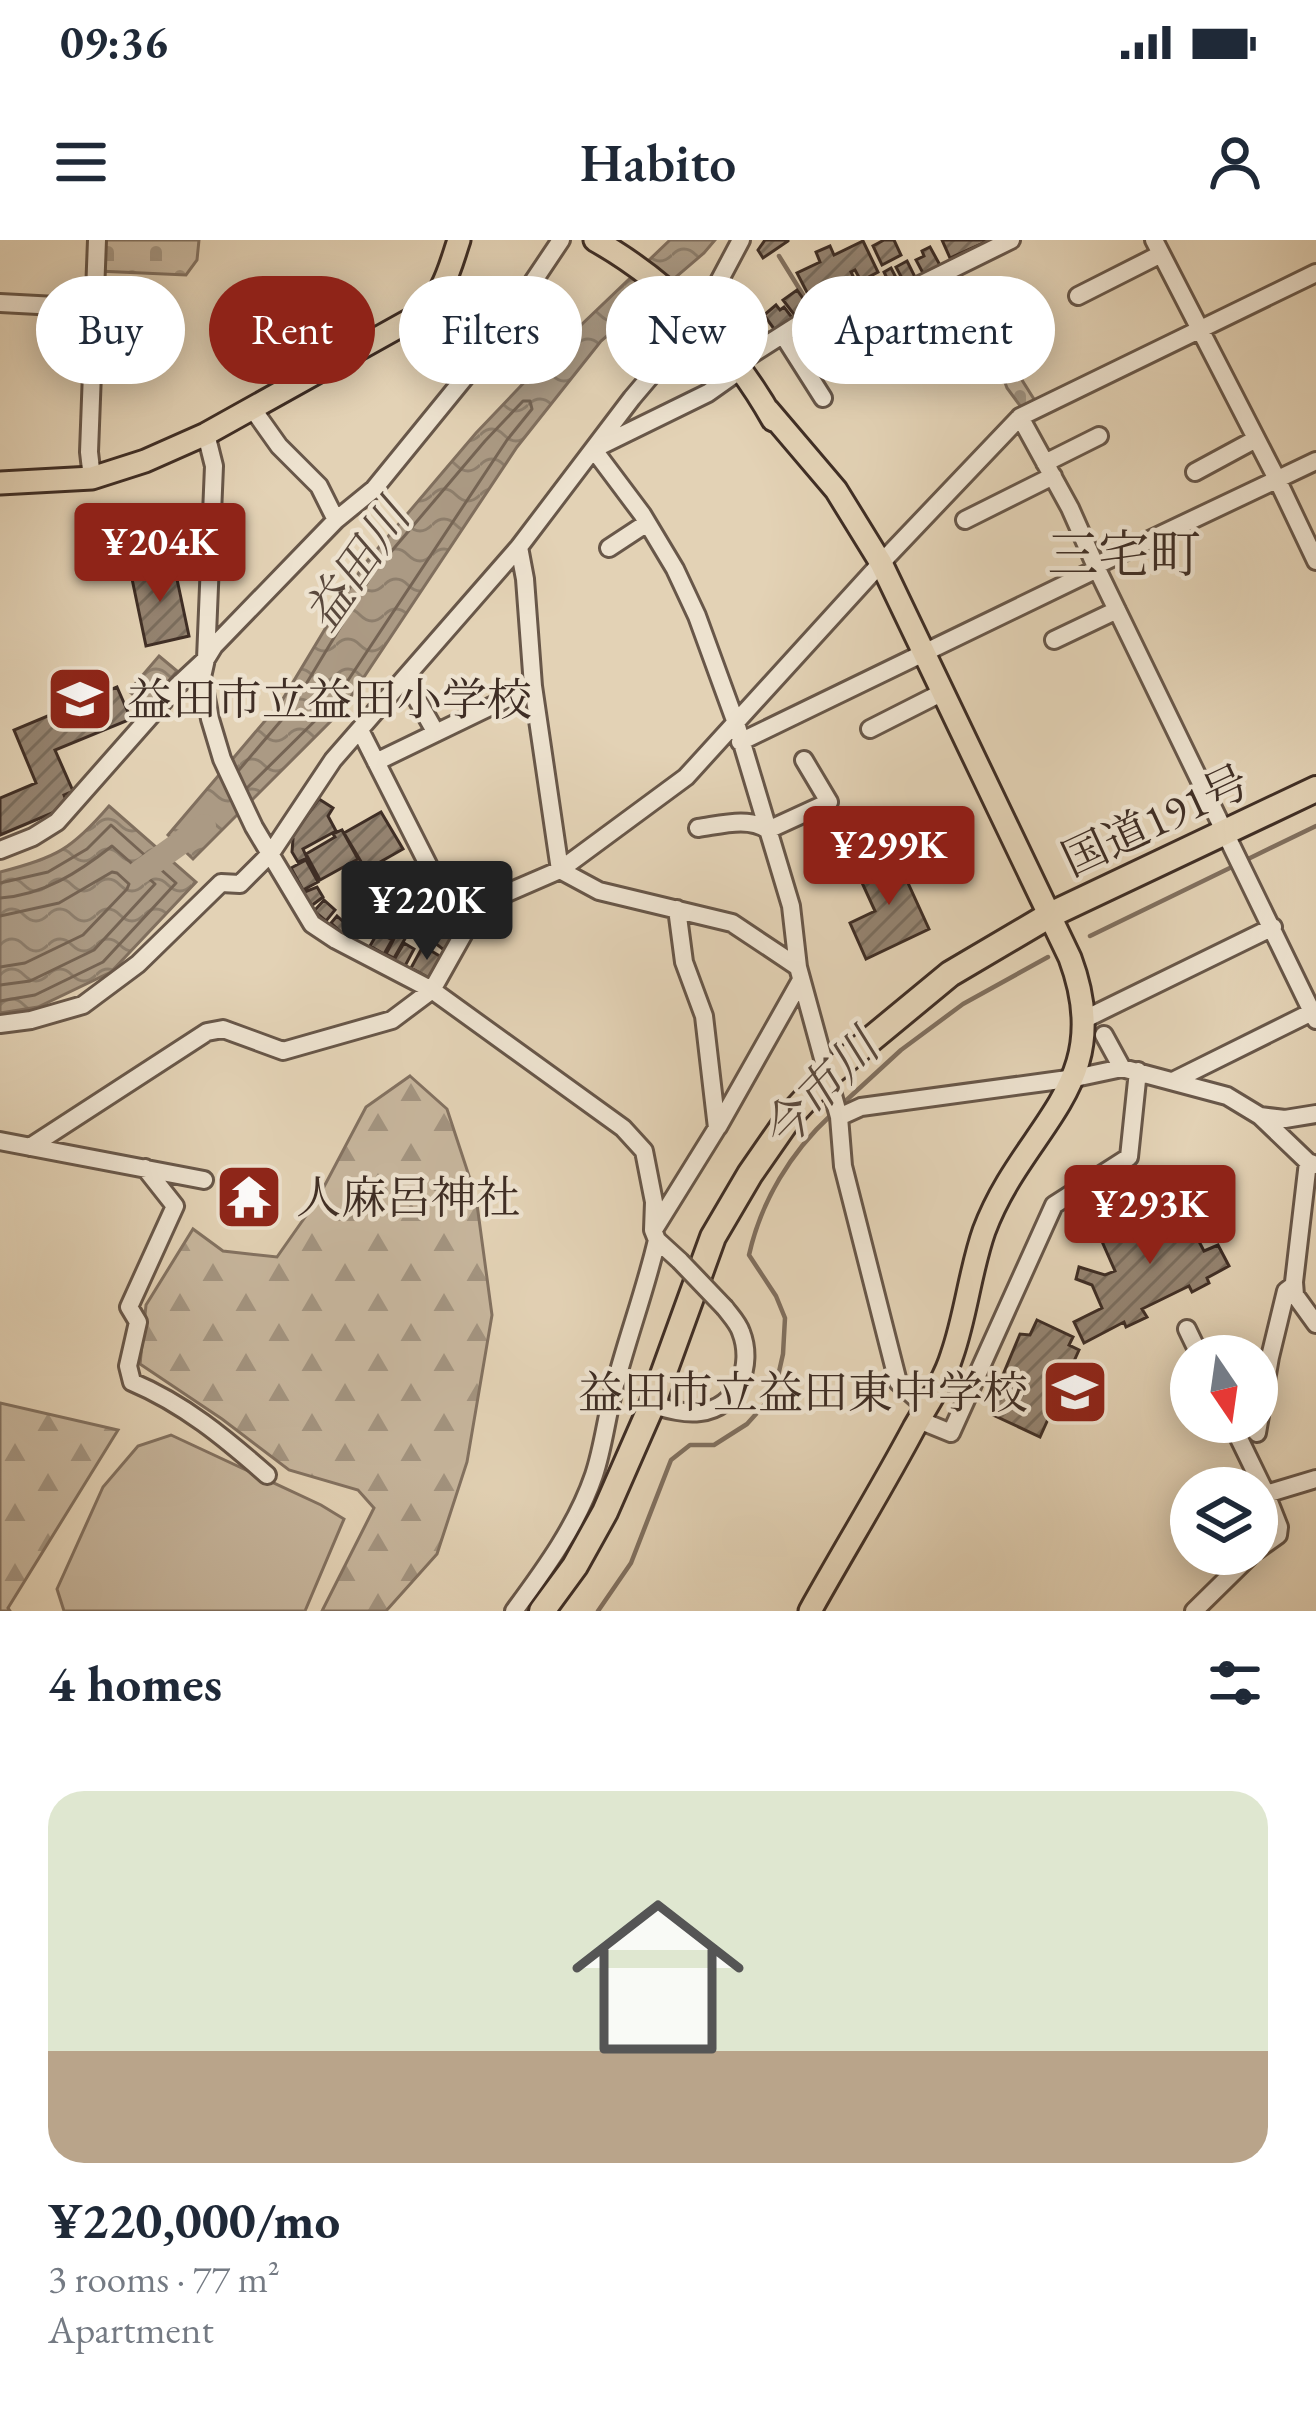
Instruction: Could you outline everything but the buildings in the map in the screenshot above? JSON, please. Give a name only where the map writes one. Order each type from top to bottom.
[{"type":"highway","name":"国道191号","points":[[542,1611],[575,1566],[605,1512],[652,1406],[713,1237],[791,1115],[829,1074],[950,974],[1050,915],[1316,790]]},
{"type":"main road","points":[[446,276],[459,240]]},
{"type":"main road","points":[[595,240],[650,276]]},
{"type":"main road","points":[[0,483],[92,478],[145,461],[206,434],[399,327]]},
{"type":"main road","points":[[749,384],[836,490],[881,563],[1050,915],[1082,989],[1085,1019],[1075,1078],[1010,1179],[984,1232],[952,1358],[809,1611]]},
{"type":"street","points":[[95,276],[97,240]]},
{"type":"street","points":[[536,276],[561,240]]},
{"type":"street","points":[[722,276],[741,240]]},
{"type":"street","points":[[768,344],[836,304],[849,320],[1012,240]]},
{"type":"street","points":[[1078,296],[1158,247],[1316,561]]},
{"type":"street","points":[[30,1147],[208,1032],[223,1029],[283,1051],[392,1020],[432,990],[478,914],[494,899],[560,870],[686,777],[1020,417],[1316,273]]},
{"type":"street","points":[[0,303],[36,305]]},
{"type":"street","points":[[783,335],[823,398]]},
{"type":"street","points":[[91,384],[92,478]]},
{"type":"street","points":[[0,850],[57,822],[214,646],[336,520],[374,489],[460,384]]},
{"type":"street","points":[[0,1024],[83,1005],[138,964],[221,883],[240,884],[272,853],[333,760],[519,547],[644,384]]},
{"type":"street","points":[[596,448],[721,384]]},
{"type":"street","points":[[253,409],[279,446],[319,486],[336,520]]},
{"type":"street","points":[[1020,417],[1315,1014],[1173,1081]]},
{"type":"street","points":[[206,434],[214,466],[202,677],[209,718],[222,759],[254,827],[298,904],[312,924],[432,990],[623,1128],[644,1151],[655,1235],[644,1295],[614,1389],[595,1474],[547,1566],[514,1611]]},
{"type":"street","points":[[964,520],[1099,436]]},
{"type":"street","points":[[1195,472],[1256,440]]},
{"type":"street","points":[[596,448],[675,569],[736,723],[791,906],[799,973],[829,1074],[843,1166],[898,1382],[923,1413],[950,1433],[1054,1204],[1129,1156],[1130,1070],[1104,1035]]},
{"type":"street","points":[[740,742],[1316,460]]},
{"type":"street","points":[[609,548],[647,523]]},
{"type":"street","points":[[519,547],[533,686],[560,870]]},
{"type":"street","points":[[1054,640],[1117,610]]},
{"type":"street","points":[[405,678],[436,733]]},
{"type":"street","points":[[376,762],[533,686]]},
{"type":"street","points":[[870,729],[943,692]]},
{"type":"street","points":[[360,730],[451,910]]},
{"type":"street","points":[[768,830],[829,802],[804,760]]},
{"type":"street","points":[[698,828],[748,822],[768,830]]},
{"type":"street","points":[[560,870],[599,891],[732,923],[799,973]]},
{"type":"street","points":[[677,909],[684,962],[704,1016],[717,1128]]},
{"type":"street","points":[[1085,1019],[1273,928]]},
{"type":"street","points":[[655,1235],[799,973]]},
{"type":"street","points":[[839,1117],[861,1107],[1130,1070],[1227,1096],[1260,1116],[1312,1163],[1294,1285],[1295,1295],[1316,1324]]},
{"type":"street","points":[[1260,1116],[1285,1119],[1316,1114]]},
{"type":"street","points":[[0,1142],[203,1180]]},
{"type":"street","points":[[145,1168],[175,1206],[130,1306],[138,1322],[128,1366],[132,1382],[165,1396],[216,1430],[267,1475]]},
{"type":"street","points":[[652,1406],[702,1412],[722,1405],[737,1390],[746,1348],[740,1327],[725,1308],[655,1235]]},
{"type":"street","points":[[1275,1335],[1286,1291],[1294,1285]]},
{"type":"street","points":[[1187,1329],[1190,1335]]},
{"type":"street","points":[[1278,1490],[1316,1479]]},
{"type":"street","points":[[1194,1611],[1231,1575]]},
{"type":"green space","points":[[101,240],[199,240],[197,260],[186,275],[98,271]]},
{"type":"green space","points":[[1006,384],[1024,384],[1037,404],[1024,411]]},
{"type":"green space","points":[[410,1076],[447,1109],[476,1197],[492,1315],[467,1462],[437,1554],[386,1611],[322,1611],[374,1508],[358,1490],[289,1470],[140,1364],[146,1305],[193,1229],[223,1251],[277,1257],[317,1200],[366,1107]]},
{"type":"green space","points":[[0,1403],[118,1430],[10,1611],[0,1611]]},
{"type":"green space","points":[[171,1435],[344,1519],[305,1611],[64,1611],[57,1589],[103,1487],[138,1446]]},
{"type":"water","name":"益田川","points":[[670,240],[715,240],[677,276],[632,276]]},
{"type":"water","name":"益田川","points":[[606,301],[606,337],[582,365],[582,324]]},
{"type":"water","name":"益田川","points":[[523,384],[567,384],[517,447],[342,710],[193,859],[168,835],[281,702],[363,566]]},
{"type":"water","points":[[159,656],[177,671],[147,707],[129,691]]},
{"type":"water","points":[[109,806],[196,882],[111,972],[38,1007],[0,1013],[0,872],[62,850]]},
{"type":"waterway","points":[[779,256],[792,277]]},
{"type":"waterway","name":"益田川","points":[[140,872],[204,826]]},
{"type":"waterway","name":"今市川","points":[[1246,860],[1316,826]]},
{"type":"waterway","name":"今市川","points":[[1090,936],[1236,865]]},
{"type":"waterway","name":"今市川","points":[[839,1107],[901,1050],[963,1004],[1048,957]]},
{"type":"waterway","name":"今市川","points":[[598,1611],[631,1563],[671,1460],[690,1445],[714,1445],[747,1424],[774,1394],[785,1318],[749,1255],[761,1216],[780,1179],[831,1115]]},
{"type":"place","name":"益田市立益田小学校","points":[[80,699]]},
{"type":"place","name":"人麻呂神社","points":[[249,1197]]},
{"type":"place","name":"益田市立益田東中学校","points":[[1075,1392]]},
{"type":"district","name":"三宅町","points":[[1124,554]]}]
